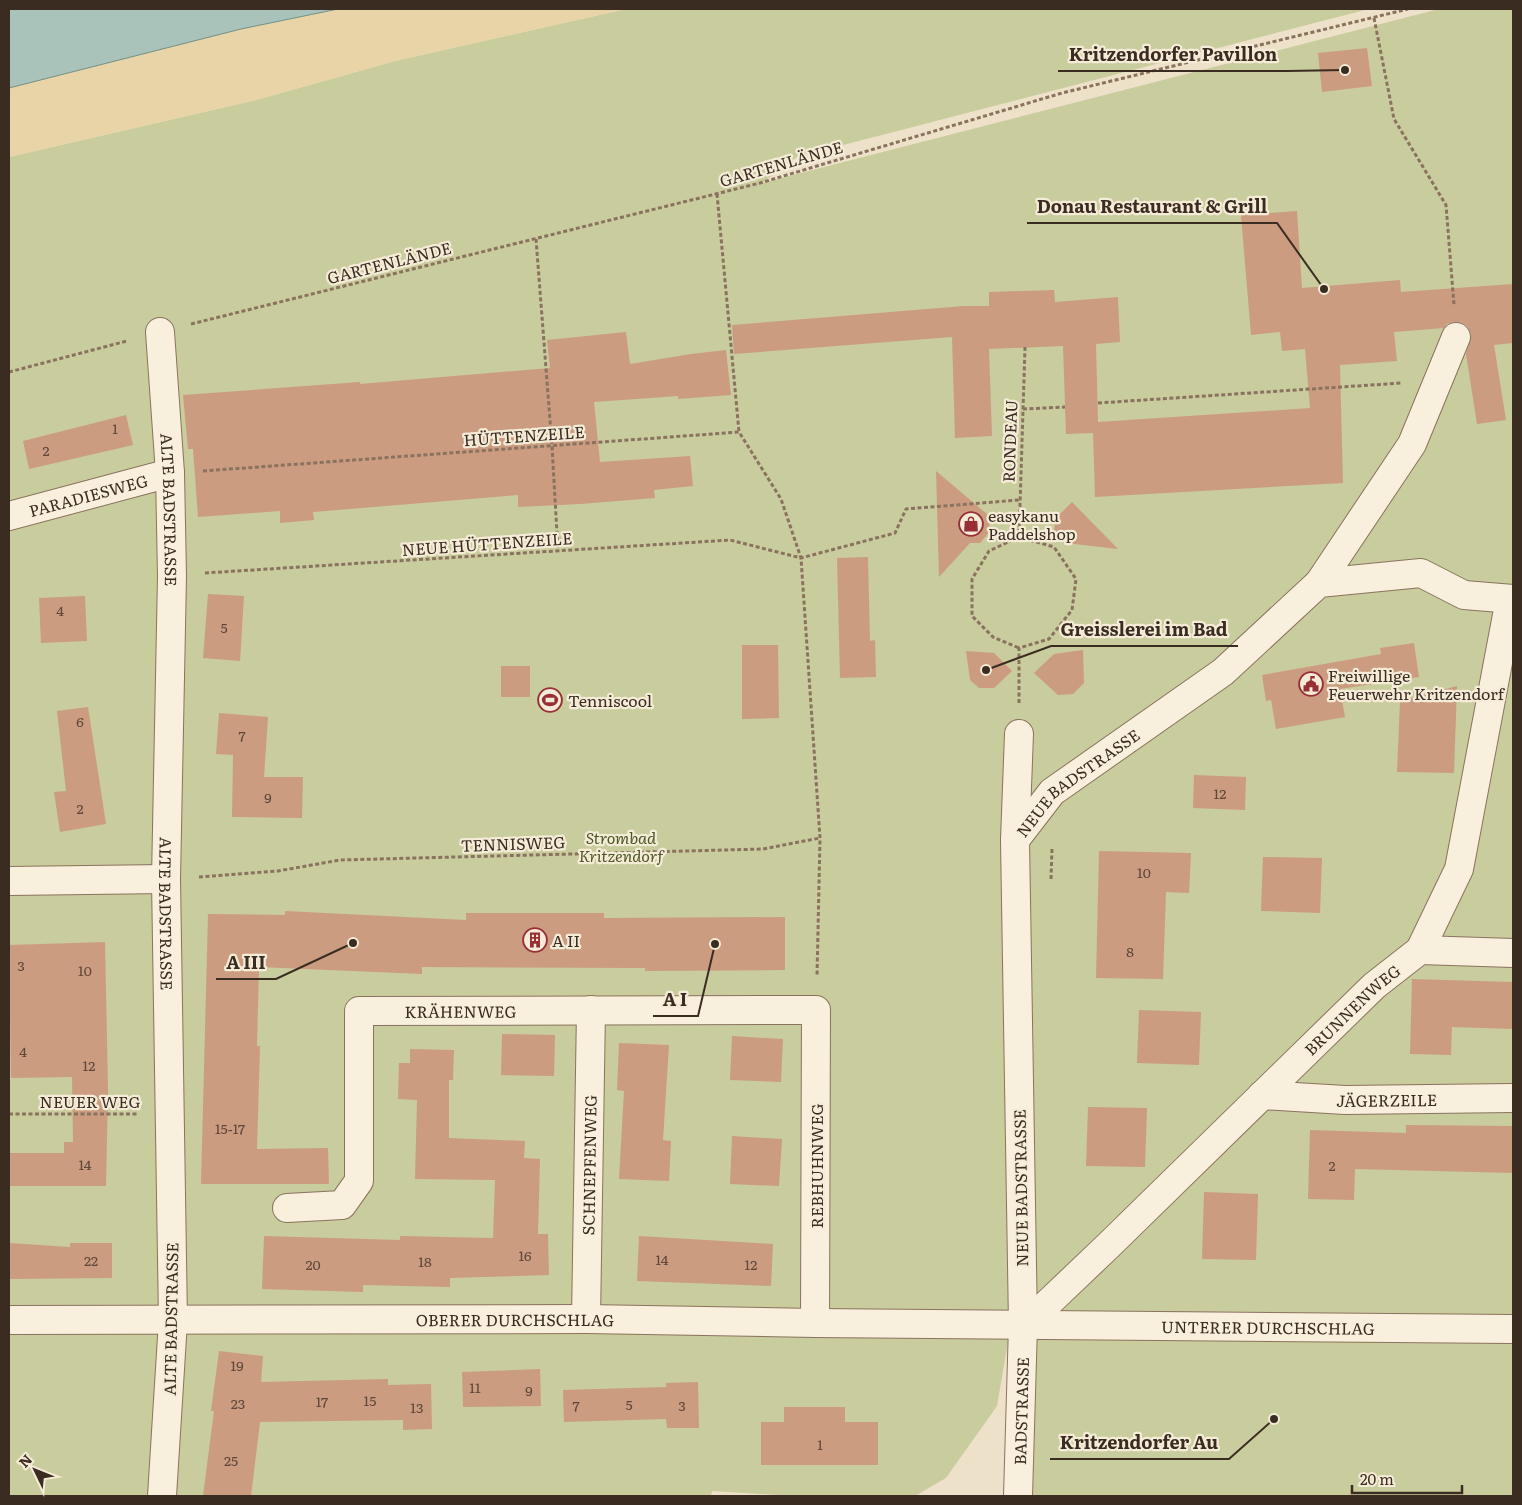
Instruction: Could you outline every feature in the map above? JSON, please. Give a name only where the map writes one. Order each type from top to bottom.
[{"type":"street","name":"ALTE BADSTRASSE","points":[[160,332],[170,473],[172,576],[166,879],[173,1321],[162,1496]]},
{"type":"street","name":"NEUE BADSTRASSE","points":[[1023,1325],[1014,840],[1052,792],[1223,672],[1319,583],[1412,444],[1456,337]]},
{"type":"street","name":"PARADIESWEG","points":[[9,516],[170,473]]},
{"type":"street","points":[[1319,583],[1421,573],[1464,595],[1512,599]]},
{"type":"street","name":"BRUNNENWEG","points":[[1023,1325],[1102,1252],[1374,986],[1420,950],[1459,869],[1512,599]]},
{"type":"street","points":[[1014,840],[1019,734]]},
{"type":"street","points":[[9,881],[166,879]]},
{"type":"street","points":[[1420,950],[1513,953]]},
{"type":"street","name":"SCHNEPFENWEG","points":[[586,1319],[591,1010]]},
{"type":"street","name":"KRÄHENWEG","points":[[287,1208],[342,1205],[359,1181],[359,1011],[816,1010]]},
{"type":"street","name":"REBHUHNWEG","points":[[815,1323],[816,1010]]},
{"type":"street","name":"JÄGERZEILE","points":[[1262,1095],[1345,1100],[1513,1098]]},
{"type":"street","name":"OBERER DURCHSCHLAG","points":[[9,1320],[586,1319],[1023,1325]]},
{"type":"street","name":"UNTERER DURCHSCHLAG","points":[[1023,1325],[1513,1329]]},
{"type":"street","name":"BADSTRASSE","points":[[1018,1496],[1023,1325]]},
{"type":"path","name":"GARTENLÄNDE","points":[[9,372],[160,332],[760,183],[1062,94],[1408,9]]},
{"type":"path","points":[[1374,18],[1394,119],[1446,205],[1451,272]]},
{"type":"path","points":[[717,194],[739,432],[781,499],[802,558],[820,838],[816,1010]]},
{"type":"path","points":[[536,239],[558,551]]},
{"type":"path","name":"RONDEAU","points":[[1019,536],[1025,347]]},
{"type":"path","points":[[1098,403],[1438,380]]},
{"type":"path","points":[[1023,409],[1066,407]]},
{"type":"path","name":"HÜTTENZEILE","points":[[170,473],[739,432]]},
{"type":"path","points":[[802,558],[895,533],[906,509],[1019,500]]},
{"type":"path","points":[[1019,536],[1054,547],[1076,579],[1072,610],[1049,639],[1020,648],[993,637],[972,616],[972,579],[989,551],[1019,536]]},
{"type":"path","name":"NEUE HÜTTENZEILE","points":[[172,576],[730,540],[802,558]]},
{"type":"path","points":[[1019,734],[1020,648]]},
{"type":"path","name":"TENNISWEG","points":[[166,879],[278,871],[340,860],[763,849],[820,838]]},
{"type":"path","name":"NEUER WEG","points":[[9,1114],[171,1114]]},
{"type":"green space","name":"Strombad Kritzendorf","points":[[626,9],[1369,9],[797,157],[762,183],[1439,9],[1513,9],[1513,1318],[1013,1313],[997,1406],[946,1478],[915,1496],[793,1496],[712,1491],[711,1496],[9,1496],[9,157],[256,100],[395,61]]},
{"type":"green space","points":[[1036,1339],[1513,1341],[1513,1496],[1032,1496]]},
{"type":"sand","points":[[338,9],[626,9],[395,61],[256,100],[9,157],[9,88],[241,29]]},
{"type":"water","points":[[9,9],[338,9],[241,29],[9,88]]},
{"type":"building","points":[[1367,48],[1372,86],[1322,92],[1318,53]]},
{"type":"building","points":[[1297,211],[1302,288],[1400,280],[1401,292],[1513,284],[1513,343],[1494,345],[1506,420],[1477,424],[1466,354],[1471,335],[1468,327],[1462,323],[1454,322],[1447,324],[1444,328],[1394,332],[1397,361],[1340,365],[1343,483],[1095,497],[1093,433],[1066,434],[1063,346],[989,349],[992,436],[955,438],[952,337],[734,354],[732,325],[964,306],[989,306],[989,292],[1054,290],[1055,302],[1118,297],[1120,342],[1096,344],[1098,422],[1310,408],[1305,349],[1282,351],[1280,332],[1251,335],[1241,215]]},
{"type":"building","points":[[626,332],[630,364],[726,350],[731,395],[678,399],[678,396],[594,402],[600,462],[690,456],[693,486],[654,490],[655,498],[518,507],[518,495],[313,512],[314,520],[280,523],[280,511],[198,517],[193,449],[188,449],[183,395],[360,382],[360,384],[550,368],[547,340]]},
{"type":"building","points":[[126,415],[133,445],[29,469],[23,441]]},
{"type":"building","points":[[936,471],[988,515],[990,531],[980,543],[970,543],[939,577]]},
{"type":"building","points":[[1072,502],[1118,549],[1066,543],[1054,532],[1055,519]]},
{"type":"building","points":[[868,557],[870,641],[875,640],[876,677],[840,678],[837,558]]},
{"type":"building","points":[[208,594],[244,596],[240,661],[203,658]]},
{"type":"building","points":[[85,596],[87,641],[41,643],[39,598]]},
{"type":"building","points":[[1414,643],[1419,677],[1340,689],[1345,717],[1276,729],[1271,700],[1266,701],[1262,675],[1381,654],[1380,648]]},
{"type":"building","points":[[742,645],[778,645],[779,718],[742,719]]},
{"type":"building","points":[[1083,650],[1084,683],[1073,694],[1058,695],[1034,673],[1054,654]]},
{"type":"building","points":[[966,651],[994,653],[1012,671],[994,688],[979,688],[970,680]]},
{"type":"building","points":[[501,666],[530,666],[530,697],[501,697]]},
{"type":"building","points":[[1457,686],[1454,773],[1397,772],[1400,701]]},
{"type":"building","points":[[88,707],[106,824],[60,832],[54,792],[66,791],[57,711]]},
{"type":"building","points":[[219,713],[268,717],[264,777],[303,777],[302,818],[232,817],[233,755],[216,754]]},
{"type":"building","points":[[1194,775],[1246,777],[1245,810],[1193,808]]},
{"type":"building","points":[[1099,851],[1191,853],[1189,893],[1166,892],[1163,979],[1096,978]]},
{"type":"building","points":[[1263,857],[1322,858],[1320,913],[1261,911]]},
{"type":"building","points":[[285,911],[466,920],[466,913],[604,913],[604,918],[785,917],[785,970],[645,971],[645,968],[422,967],[422,974],[259,967],[257,1046],[260,1046],[257,1149],[328,1148],[329,1184],[201,1184],[208,914],[285,915]]},
{"type":"building","points":[[105,942],[108,1089],[106,1186],[9,1186],[9,1153],[64,1153],[64,1142],[73,1142],[72,1077],[11,1078],[9,945]]},
{"type":"building","points":[[1412,979],[1513,982],[1513,1029],[1452,1027],[1451,1055],[1410,1054]]},
{"type":"building","points":[[1139,1010],[1201,1012],[1199,1065],[1137,1063]]},
{"type":"building","points":[[502,1034],[555,1035],[554,1076],[501,1075]]},
{"type":"building","points":[[732,1036],[783,1039],[781,1082],[730,1080]]},
{"type":"building","points":[[619,1043],[669,1045],[663,1140],[671,1141],[669,1181],[619,1179],[624,1091],[617,1090]]},
{"type":"building","points":[[410,1049],[454,1050],[453,1080],[449,1080],[449,1138],[525,1141],[524,1158],[540,1159],[538,1234],[548,1234],[549,1275],[450,1278],[450,1287],[363,1285],[363,1292],[262,1289],[264,1236],[400,1240],[400,1236],[493,1238],[495,1180],[415,1179],[417,1100],[398,1099],[399,1063],[410,1063]]},
{"type":"building","points":[[1088,1107],[1147,1108],[1145,1167],[1086,1166]]},
{"type":"building","points":[[1406,1125],[1513,1126],[1513,1173],[1355,1169],[1354,1200],[1308,1199],[1310,1130],[1406,1133]]},
{"type":"building","points":[[732,1136],[782,1139],[779,1186],[730,1184]]},
{"type":"building","points":[[1204,1192],[1258,1194],[1256,1260],[1202,1259]]},
{"type":"building","points":[[639,1236],[773,1244],[771,1286],[637,1281]]},
{"type":"building","points":[[9,1243],[70,1247],[70,1243],[112,1243],[112,1278],[9,1279]]},
{"type":"building","points":[[219,1351],[263,1356],[261,1382],[388,1379],[388,1385],[431,1384],[432,1429],[403,1430],[403,1420],[260,1422],[251,1496],[203,1496],[214,1411],[211,1411]]},
{"type":"building","points":[[540,1369],[541,1406],[463,1407],[462,1372]]},
{"type":"building","points":[[698,1382],[699,1428],[667,1428],[666,1419],[564,1422],[563,1390],[666,1387],[666,1383]]},
{"type":"building","points":[[784,1407],[845,1407],[845,1422],[878,1422],[878,1465],[761,1465],[761,1422],[784,1422]]},
{"type":"place","name":"Kritzendorfer Pavillon","points":[[1345,70]]},
{"type":"place","name":"Donau Restaurant & Grill","points":[[1324,289]]},
{"type":"place","name":"easykanu Paddelshop","points":[[971,524]]},
{"type":"place","name":"Greisslerei im Bad","points":[[986,670]]},
{"type":"place","name":"Freiwillige Feuerwehr Kritzendorf","points":[[1311,684]]},
{"type":"place","name":"Tenniscool","points":[[550,700]]},
{"type":"place","name":"A II","points":[[535,940]]},
{"type":"place","name":"A III","points":[[353,943]]},
{"type":"place","name":"A I","points":[[715,944]]},
{"type":"place","name":"Kritzendorfer Au","points":[[1274,1419]]}]
